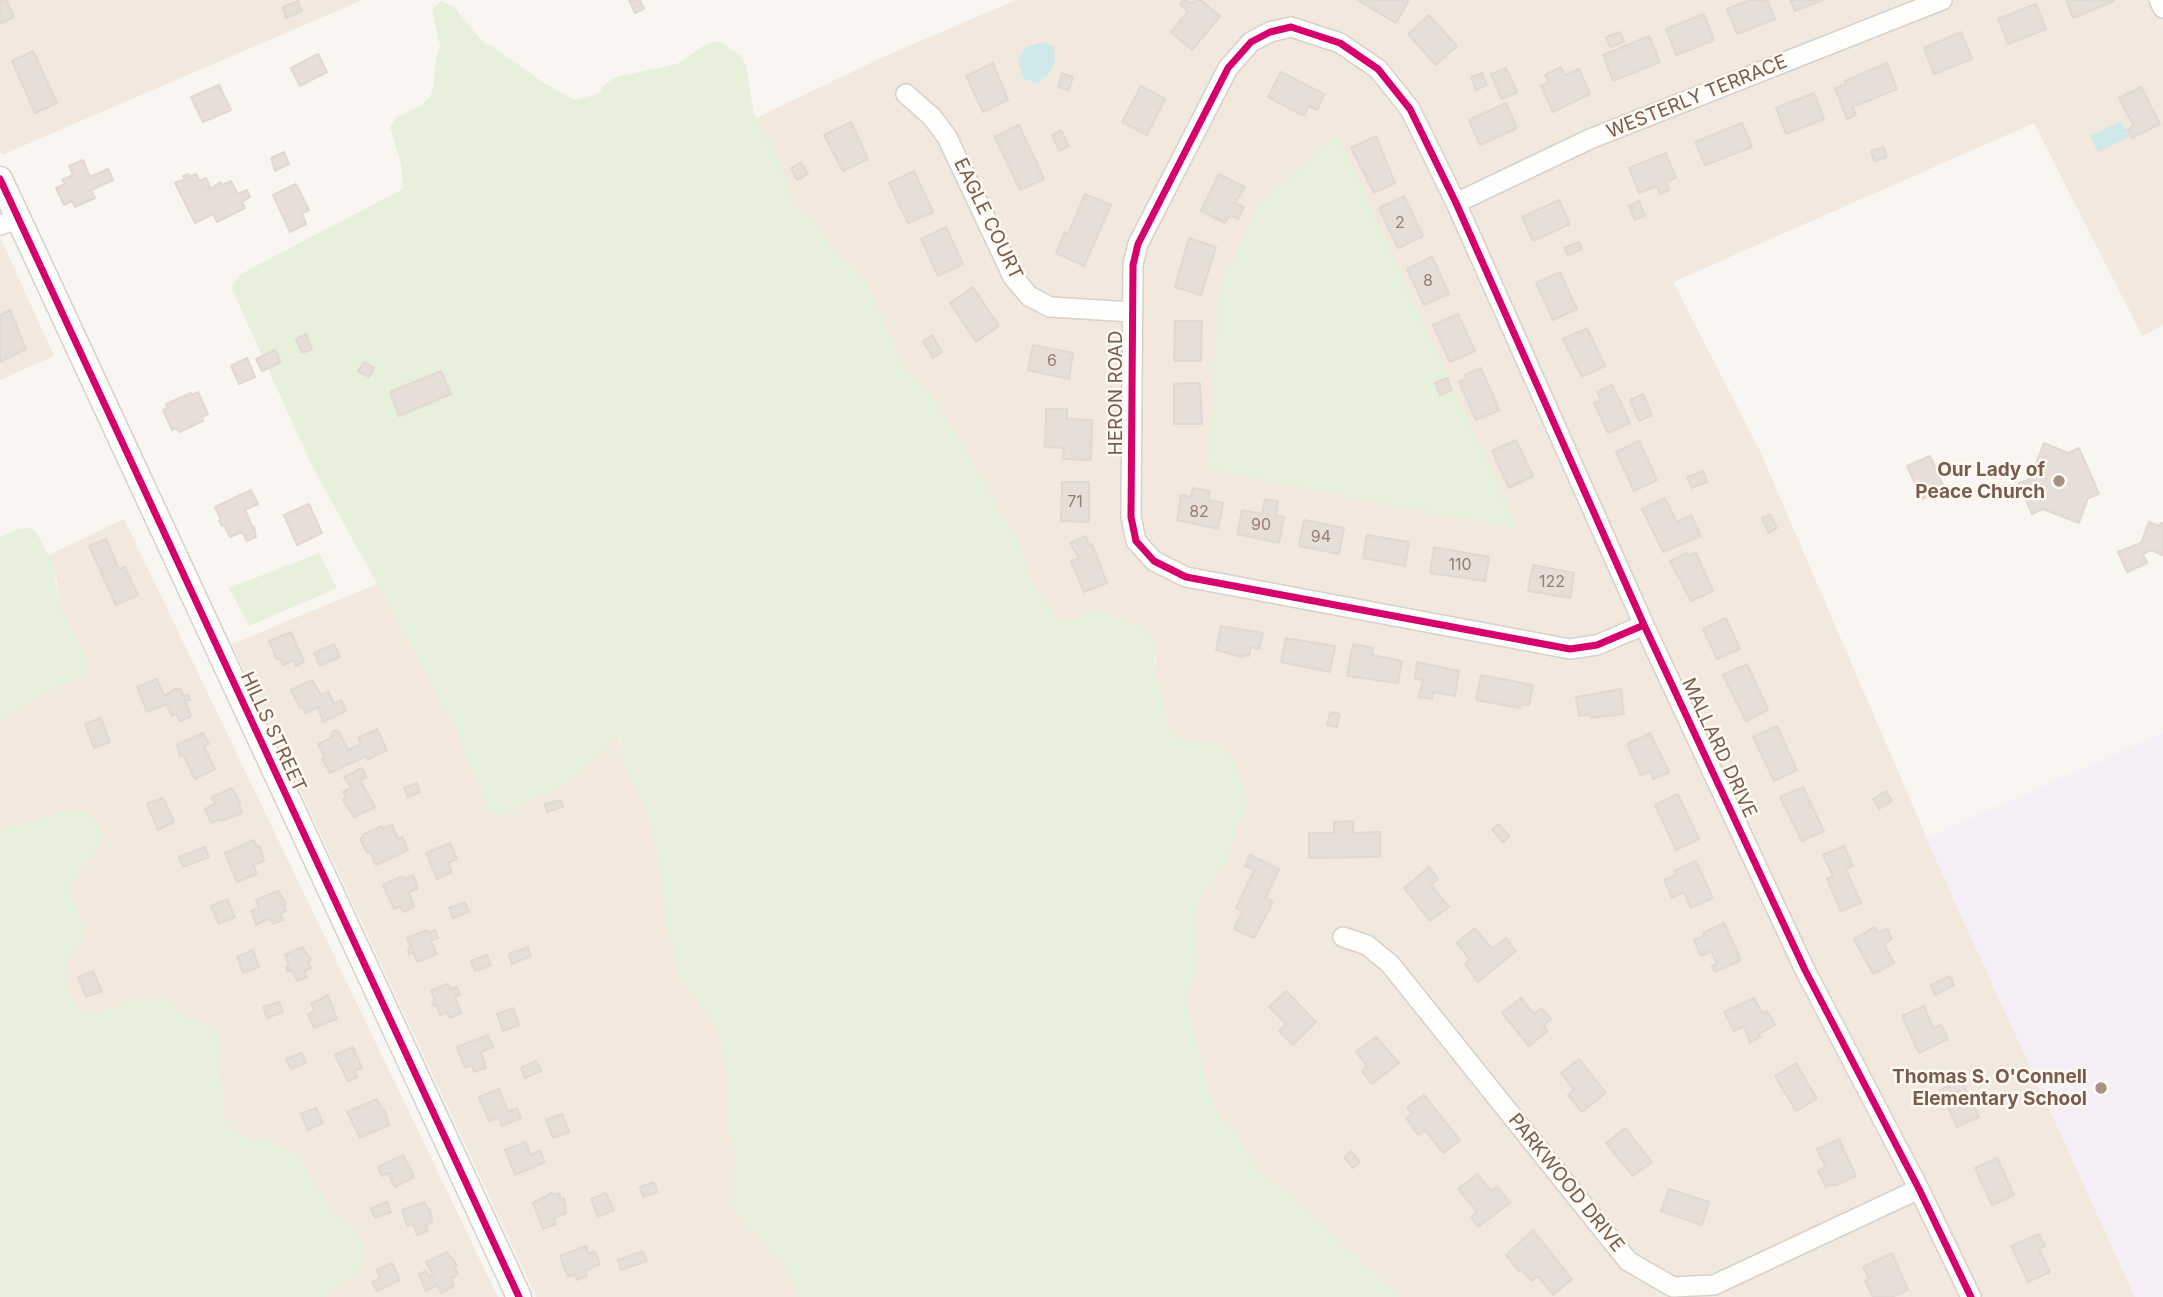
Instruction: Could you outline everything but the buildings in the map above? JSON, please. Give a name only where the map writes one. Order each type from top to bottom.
[{"type":"street","name":"WESTERLY TERRACE","points":[[1457,203],[1590,139],[1942,0]]},
{"type":"street","points":[[2159,0],[2163,8]]},
{"type":"street","name":"HERON ROAD","points":[[1457,203],[1410,109],[1378,69],[1340,43],[1291,27],[1270,32],[1251,42],[1228,68],[1138,244],[1133,265],[1131,517],[1136,541],[1154,561],[1186,577],[1570,649],[1597,645],[1644,625]]},
{"type":"street","name":"EAGLE COURT","points":[[905,94],[932,117],[947,137],[1013,277],[1029,296],[1050,307],[1132,312]]},
{"type":"street","name":"HILLS STREET","points":[[0,179],[9,222],[519,1297]]},
{"type":"street","name":"MALLARD DRIVE","points":[[1457,203],[1644,625],[1805,970],[1920,1189],[1971,1297]]},
{"type":"street","name":"PARKWOOD DRIVE","points":[[1343,937],[1367,945],[1390,964],[1628,1261],[1673,1287],[1714,1285],[1920,1189]]},
{"type":"shaded area","points":[[0,0],[362,0],[2,155]]},
{"type":"shaded area","points":[[1016,0],[2163,0],[2163,325],[2142,336],[2034,123],[1673,282],[1760,451],[1944,878],[2135,1297],[1398,1297],[1297,1201],[1258,1169],[1238,1138],[1222,1120],[1208,1089],[1185,995],[1192,984],[1198,961],[1194,913],[1205,891],[1227,861],[1237,825],[1244,815],[1225,747],[1176,737],[1168,728],[1162,694],[1153,670],[1156,659],[1151,635],[1142,627],[1107,612],[1096,611],[1072,620],[1059,621],[1050,611],[1031,580],[1016,534],[1000,515],[985,483],[928,390],[901,364],[868,284],[852,265],[831,250],[819,229],[794,202],[756,118],[881,58]],"holes":[[[1337,135],[1219,290],[1260,204]]]},
{"type":"shaded area","points":[[0,237],[54,356],[0,380]]},
{"type":"shaded area","points":[[124,519],[498,1297],[324,1297],[334,1287],[355,1275],[358,1233],[331,1209],[299,1157],[267,1138],[254,1139],[242,1135],[225,1119],[222,1107],[224,1095],[217,1071],[222,1046],[209,1026],[187,1018],[169,1000],[157,997],[120,1003],[97,1014],[84,1014],[76,1005],[66,983],[65,971],[67,959],[83,940],[83,928],[71,894],[71,882],[77,871],[94,854],[75,810],[0,829],[0,719],[47,691],[81,678],[86,657],[59,606],[57,581],[49,555]]},
{"type":"shaded area","points":[[377,584],[456,727],[487,808],[509,813],[530,800],[554,791],[585,768],[618,736],[623,760],[647,811],[659,861],[680,979],[711,1018],[720,1039],[727,1073],[727,1124],[735,1152],[733,1202],[737,1213],[786,1268],[798,1297],[536,1297],[232,644]]},
{"type":"shaded area","name":"Thomas S. O'Connell Elementary School","points":[[2163,733],[2163,1297],[2135,1297],[1926,838]]},
{"type":"green space","points":[[441,1],[453,6],[484,43],[574,100],[598,94],[605,84],[616,77],[677,64],[708,43],[720,41],[740,55],[746,66],[754,114],[773,145],[794,202],[819,229],[831,250],[852,265],[868,284],[901,364],[928,390],[985,483],[1000,515],[1016,534],[1031,580],[1050,611],[1059,621],[1072,620],[1096,610],[1142,627],[1151,635],[1157,646],[1153,670],[1162,694],[1168,728],[1176,737],[1225,747],[1238,768],[1248,804],[1237,825],[1227,861],[1205,891],[1194,913],[1198,961],[1192,984],[1185,995],[1208,1089],[1222,1120],[1238,1138],[1258,1169],[1297,1201],[1398,1297],[798,1297],[786,1268],[737,1213],[733,1202],[735,1152],[727,1124],[727,1073],[720,1039],[711,1018],[680,979],[667,930],[659,861],[647,811],[623,760],[619,737],[585,768],[554,791],[530,800],[509,813],[497,816],[487,808],[456,727],[311,464],[231,287],[238,277],[248,270],[403,189],[401,164],[390,127],[397,117],[420,106],[430,97],[440,47],[432,10]]},
{"type":"green space","points":[[1337,134],[1519,530],[1207,469],[1219,290],[1260,204]]},
{"type":"green space","points":[[31,528],[36,532],[53,563],[59,606],[86,657],[88,669],[81,678],[47,691],[0,719],[0,537],[18,529]]},
{"type":"green space","points":[[319,553],[337,588],[249,626],[229,588]]},
{"type":"green space","points":[[75,810],[87,813],[97,821],[101,831],[101,844],[77,871],[71,882],[71,894],[83,928],[83,940],[67,959],[65,971],[66,983],[76,1005],[84,1014],[97,1014],[120,1003],[157,997],[169,1000],[187,1018],[209,1026],[218,1034],[222,1046],[217,1072],[224,1095],[222,1107],[225,1119],[242,1135],[254,1139],[267,1138],[299,1157],[331,1209],[358,1233],[364,1244],[363,1267],[324,1297],[0,1297],[0,829]]},
{"type":"water","points":[[1045,42],[1054,47],[1055,61],[1048,75],[1037,83],[1024,79],[1017,60],[1026,47]]},
{"type":"water","points":[[2121,121],[2129,137],[2098,152],[2090,136]]},
{"type":"cycle path","points":[[1644,625],[1597,645],[1570,649],[1186,577],[1154,561],[1136,541],[1131,517],[1133,265],[1138,244],[1228,68],[1251,42],[1270,32],[1291,27],[1340,43],[1378,69],[1410,109],[1456,203],[1644,625],[1805,970],[1919,1189],[1971,1297]]},
{"type":"cycle path","points":[[0,179],[519,1297]]},
{"type":"place","name":"Our Lady of Peace Church","points":[[2059,481]]},
{"type":"place","name":"Thomas S. O'Connell Elementary School","points":[[2101,1088]]}]
